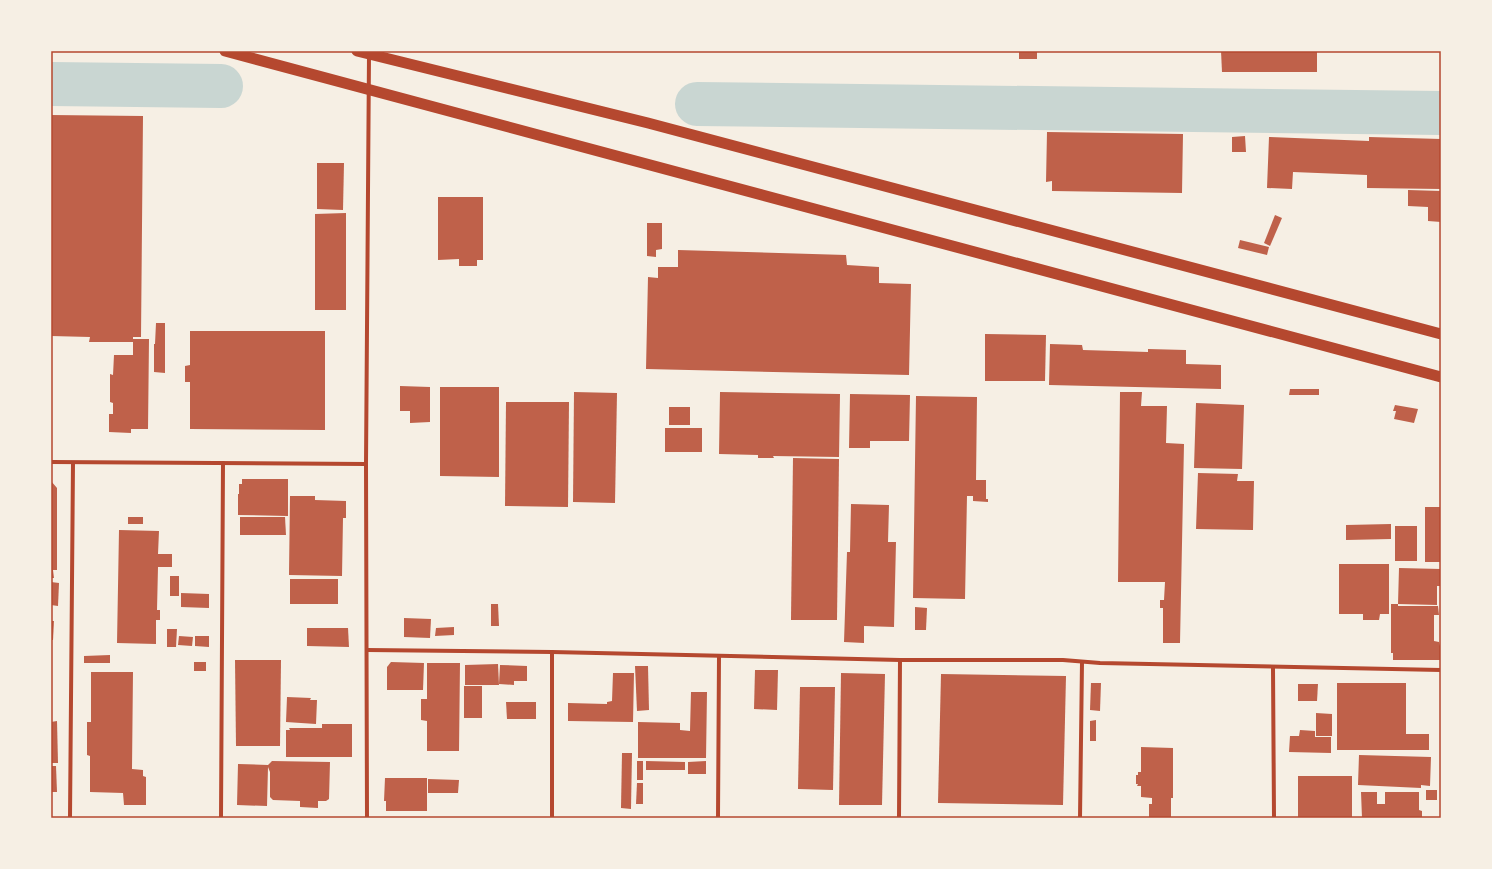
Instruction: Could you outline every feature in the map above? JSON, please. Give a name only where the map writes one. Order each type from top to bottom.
[{"type":"highway","points":[[225,51],[1441,377]]},
{"type":"highway","points":[[357,51],[648,123],[1441,334]]},
{"type":"street","points":[[367,818],[366,464],[369,53]]},
{"type":"street","points":[[51,462],[366,464]]},
{"type":"street","points":[[70,818],[73,463]]},
{"type":"street","points":[[221,818],[223,463]]},
{"type":"street","points":[[367,650],[552,652],[900,660],[1064,660],[1082,662],[1273,668],[1441,670]]},
{"type":"street","points":[[552,652],[552,818]]},
{"type":"street","points":[[718,818],[719,656]]},
{"type":"street","points":[[899,818],[900,660]]},
{"type":"street","points":[[1080,818],[1082,662]]},
{"type":"street","points":[[1273,668],[1274,818]]},
{"type":"building","points":[[1019,51],[1037,51],[1037,59],[1019,59]]},
{"type":"building","points":[[1221,51],[1317,51],[1317,72],[1222,72]]},
{"type":"building","points":[[51,115],[143,116],[141,337],[133,337],[133,339],[149,339],[148,429],[131,429],[131,433],[109,432],[109,414],[113,414],[113,403],[110,402],[110,374],[113,375],[114,355],[133,355],[133,342],[89,342],[90,337],[51,336]]},
{"type":"building","points":[[1047,132],[1183,134],[1182,193],[1052,191],[1052,181],[1046,182]]},
{"type":"building","points":[[1245,136],[1246,152],[1232,152],[1232,137]]},
{"type":"building","points":[[1269,137],[1369,141],[1369,137],[1441,139],[1441,189],[1367,188],[1367,175],[1293,172],[1292,189],[1267,188]]},
{"type":"building","points":[[317,163],[344,163],[343,210],[317,209]]},
{"type":"building","points":[[1408,190],[1441,191],[1441,222],[1428,221],[1428,207],[1408,206]]},
{"type":"building","points":[[438,197],[483,197],[483,260],[477,260],[477,266],[459,266],[459,259],[438,260]]},
{"type":"building","points":[[346,213],[346,310],[315,310],[315,214]]},
{"type":"building","points":[[1275,215],[1282,218],[1270,246],[1264,243]]},
{"type":"building","points":[[647,223],[662,223],[662,249],[656,250],[656,257],[647,256]]},
{"type":"building","points":[[1240,240],[1269,247],[1267,255],[1238,248]]},
{"type":"building","points":[[678,250],[846,255],[847,265],[879,267],[879,283],[911,284],[909,375],[646,369],[648,277],[658,278],[658,267],[678,267]]},
{"type":"building","points":[[156,323],[165,323],[165,373],[154,372]]},
{"type":"building","points":[[190,331],[325,331],[325,430],[190,429],[190,382],[185,382],[185,366],[190,365]]},
{"type":"building","points":[[985,334],[1046,335],[1045,381],[985,381]]},
{"type":"building","points":[[1050,344],[1082,345],[1083,350],[1148,352],[1148,349],[1186,350],[1186,364],[1221,365],[1221,389],[1049,385]]},
{"type":"building","points":[[400,386],[430,387],[430,422],[410,423],[410,411],[400,411]]},
{"type":"building","points":[[440,387],[499,387],[499,477],[440,476]]},
{"type":"building","points":[[1290,389],[1319,389],[1319,395],[1289,395]]},
{"type":"building","points":[[574,392],[617,393],[615,503],[573,502]]},
{"type":"building","points":[[720,392],[840,394],[839,457],[773,456],[774,458],[758,458],[758,455],[719,454]]},
{"type":"building","points":[[1120,392],[1142,392],[1141,406],[1167,406],[1166,443],[1184,444],[1180,643],[1163,643],[1163,608],[1160,608],[1160,600],[1164,600],[1165,582],[1118,582]]},
{"type":"building","points":[[850,394],[910,395],[909,441],[870,441],[870,448],[849,448]]},
{"type":"building","points":[[916,396],[977,397],[976,480],[986,480],[986,499],[988,499],[988,502],[973,501],[973,496],[967,496],[965,599],[913,598]]},
{"type":"building","points":[[506,402],[569,402],[568,507],[505,506]]},
{"type":"building","points":[[1196,403],[1244,405],[1242,469],[1194,468]]},
{"type":"building","points":[[1395,405],[1418,409],[1414,423],[1394,419],[1396,411],[1393,411]]},
{"type":"building","points":[[669,407],[690,407],[690,425],[669,425]]},
{"type":"building","points":[[665,428],[702,428],[702,452],[665,452]]},
{"type":"building","points":[[793,458],[839,459],[837,620],[791,620]]},
{"type":"building","points":[[1198,473],[1238,474],[1237,481],[1254,481],[1253,530],[1196,529]]},
{"type":"building","points":[[242,479],[288,479],[288,516],[238,515],[239,484],[242,484]]},
{"type":"building","points":[[51,481],[57,488],[57,570],[53,570],[54,578],[51,578]]},
{"type":"building","points":[[290,496],[315,496],[315,500],[346,501],[346,518],[343,518],[342,576],[289,575]]},
{"type":"building","points":[[851,504],[889,505],[888,542],[896,542],[894,627],[864,626],[864,643],[844,642],[847,552],[850,552]]},
{"type":"building","points":[[1425,507],[1441,507],[1441,562],[1425,562]]},
{"type":"building","points":[[128,517],[143,517],[143,524],[128,524]]},
{"type":"building","points":[[240,517],[285,517],[286,535],[240,535]]},
{"type":"building","points":[[1391,524],[1391,539],[1346,540],[1346,525]]},
{"type":"building","points":[[1395,526],[1417,526],[1417,561],[1395,561]]},
{"type":"building","points":[[119,530],[159,531],[158,554],[172,554],[172,567],[158,567],[157,610],[160,610],[160,620],[156,620],[156,644],[117,643]]},
{"type":"building","points":[[1339,564],[1389,564],[1389,614],[1380,614],[1379,620],[1363,620],[1363,614],[1339,614]]},
{"type":"building","points":[[1399,568],[1441,569],[1441,586],[1437,586],[1437,605],[1398,604]]},
{"type":"building","points":[[170,576],[179,576],[179,596],[170,596]]},
{"type":"building","points":[[290,579],[338,579],[338,604],[290,604]]},
{"type":"building","points":[[51,582],[59,583],[58,606],[51,605]]},
{"type":"building","points":[[181,593],[209,594],[209,608],[181,607]]},
{"type":"building","points":[[491,604],[498,604],[499,626],[491,626]]},
{"type":"building","points":[[1391,604],[1398,604],[1398,606],[1438,606],[1439,615],[1434,615],[1434,641],[1439,642],[1441,646],[1441,660],[1393,660],[1393,653],[1391,653]]},
{"type":"building","points":[[915,607],[927,608],[926,630],[915,630]]},
{"type":"building","points":[[404,618],[431,619],[430,638],[404,637]]},
{"type":"building","points":[[51,621],[54,621],[53,640],[51,640]]},
{"type":"building","points":[[454,627],[454,635],[435,636],[436,628]]},
{"type":"building","points":[[307,628],[348,628],[349,647],[307,646]]},
{"type":"building","points":[[167,629],[177,629],[176,647],[167,647]]},
{"type":"building","points":[[179,636],[193,637],[192,646],[178,645]]},
{"type":"building","points":[[195,636],[209,636],[209,647],[195,646]]},
{"type":"building","points":[[110,655],[110,663],[84,663],[84,656]]},
{"type":"building","points":[[235,660],[281,660],[280,746],[236,746]]},
{"type":"building","points":[[194,662],[206,662],[206,671],[194,671]]},
{"type":"building","points":[[391,662],[424,663],[423,690],[387,690],[387,667]]},
{"type":"building","points":[[427,663],[460,663],[459,751],[427,751],[427,721],[421,720],[421,699],[427,699]]},
{"type":"building","points":[[498,664],[499,685],[465,685],[465,665]]},
{"type":"building","points":[[500,665],[527,666],[527,681],[514,681],[514,685],[499,684]]},
{"type":"building","points":[[635,666],[648,666],[649,710],[637,711]]},
{"type":"building","points":[[755,670],[778,670],[777,710],[754,709]]},
{"type":"building","points":[[91,672],[133,672],[132,769],[143,770],[143,776],[146,777],[146,805],[124,805],[123,793],[90,792],[90,756],[87,755],[87,722],[91,722]]},
{"type":"building","points":[[613,673],[634,673],[633,722],[568,721],[568,703],[607,704],[607,702],[612,701]]},
{"type":"building","points":[[841,673],[885,674],[882,805],[839,805]]},
{"type":"building","points":[[941,674],[1066,676],[1063,805],[938,803]]},
{"type":"building","points":[[1091,683],[1101,683],[1100,711],[1090,710]]},
{"type":"building","points":[[1337,683],[1406,683],[1406,734],[1429,734],[1429,750],[1337,750]]},
{"type":"building","points":[[1298,684],[1318,684],[1317,701],[1298,701]]},
{"type":"building","points":[[464,686],[482,686],[482,718],[464,718]]},
{"type":"building","points":[[800,687],[835,687],[833,790],[798,789]]},
{"type":"building","points":[[691,692],[707,692],[706,758],[638,758],[638,722],[680,723],[680,730],[690,731]]},
{"type":"building","points":[[287,697],[311,698],[310,700],[317,700],[316,724],[286,722]]},
{"type":"building","points":[[506,702],[536,702],[536,719],[507,719]]},
{"type":"building","points":[[1316,713],[1332,714],[1332,736],[1316,736]]},
{"type":"building","points":[[1096,720],[1096,741],[1090,741],[1090,721]]},
{"type":"building","points":[[57,721],[58,763],[51,763],[51,722]]},
{"type":"building","points":[[322,724],[352,724],[352,757],[286,757],[286,730],[290,730],[289,728],[322,728]]},
{"type":"building","points":[[1300,730],[1315,731],[1315,737],[1331,737],[1331,753],[1289,752],[1290,736],[1299,736]]},
{"type":"building","points":[[1141,747],[1173,748],[1173,798],[1171,798],[1171,818],[1149,818],[1149,804],[1152,804],[1152,798],[1141,797],[1141,786],[1137,786],[1138,784],[1136,784],[1136,775],[1138,775],[1138,772],[1141,772]]},
{"type":"building","points":[[622,753],[632,753],[631,809],[621,808]]},
{"type":"building","points":[[1359,755],[1431,757],[1430,786],[1421,785],[1421,788],[1358,785]]},
{"type":"building","points":[[272,761],[330,762],[329,799],[326,801],[318,801],[318,808],[300,807],[300,801],[273,800],[270,797],[270,772],[268,767],[267,806],[237,805],[238,764],[268,765]]},
{"type":"building","points":[[637,761],[643,761],[643,780],[637,780]]},
{"type":"building","points":[[646,761],[685,762],[685,770],[646,770]]},
{"type":"building","points":[[706,761],[706,774],[688,774],[688,762]]},
{"type":"building","points":[[51,766],[56,766],[57,792],[51,792]]},
{"type":"building","points":[[1298,776],[1352,776],[1352,818],[1298,818]]},
{"type":"building","points":[[385,778],[427,778],[427,811],[386,811],[386,801],[384,801]]},
{"type":"building","points":[[428,779],[459,780],[458,793],[428,793]]},
{"type":"building","points":[[637,783],[643,783],[643,804],[636,804]]},
{"type":"building","points":[[1426,790],[1437,790],[1437,800],[1426,800]]},
{"type":"building","points":[[1361,792],[1377,792],[1377,804],[1385,804],[1385,792],[1419,792],[1419,810],[1422,811],[1422,818],[1362,818]]},
{"type":"waterway","points":[[51,84],[221,86]]},
{"type":"waterway","points":[[697,104],[1441,113]]}]
